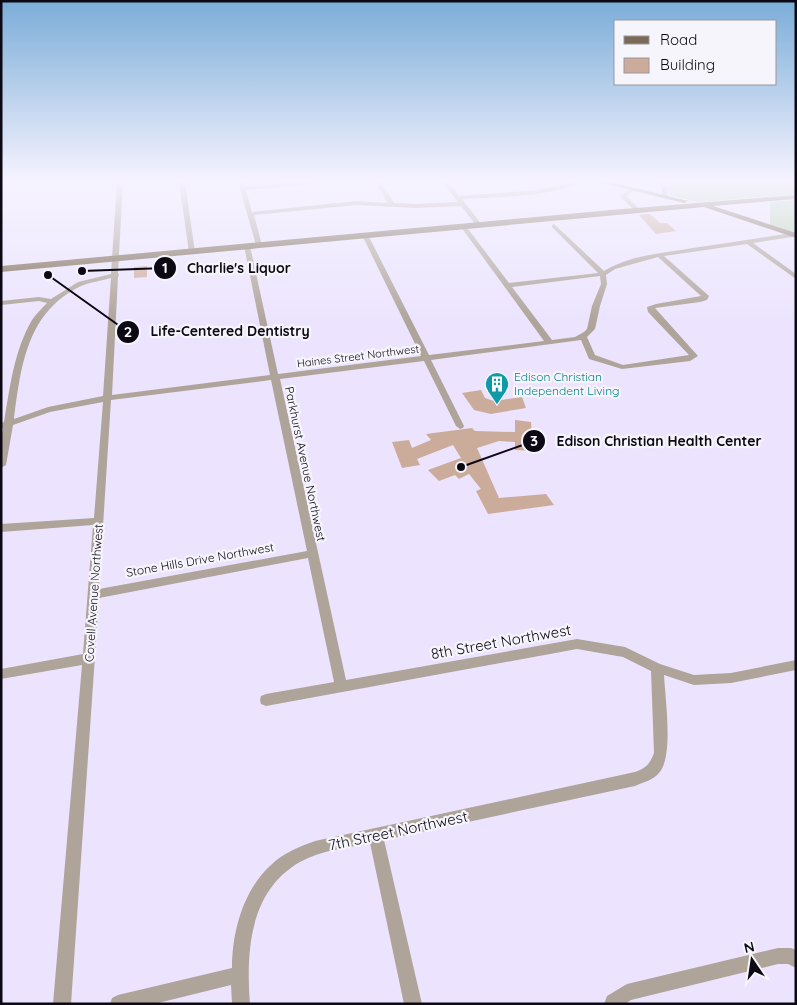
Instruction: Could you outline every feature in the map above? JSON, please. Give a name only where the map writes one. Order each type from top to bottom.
[{"type":"main road","points":[[1,269],[431,229]]},
{"type":"main road","points":[[775,229],[794,235]]},
{"type":"street","name":"Covell Avenue Northwest","points":[[62,1004],[94,594],[118,229]]},
{"type":"street","points":[[189,229],[192,252]]},
{"type":"street","points":[[254,229],[259,245]]},
{"type":"street","points":[[465,229],[550,343]]},
{"type":"street","points":[[557,229],[603,274],[604,284],[596,306],[591,329],[583,336],[592,357],[614,366],[641,366],[687,360],[694,356],[651,310],[651,307],[700,300],[705,296],[659,256]]},
{"type":"street","points":[[365,235],[460,426]]},
{"type":"street","points":[[507,285],[603,274],[613,268],[659,256],[794,235]]},
{"type":"street","points":[[747,241],[796,277]]},
{"type":"street","name":"Parkhurst Avenue Northwest","points":[[247,246],[341,686]]},
{"type":"street","points":[[1,465],[4,424],[18,359],[33,325],[51,301],[68,289],[85,281],[116,275]]},
{"type":"street","points":[[1,303],[39,299],[51,301]]},
{"type":"street","name":"Haines Street Northwest","points":[[4,424],[48,410],[108,398],[550,343],[572,340],[583,336]]},
{"type":"street","points":[[1,528],[99,521]]},
{"type":"street","name":"Stone Hills Drive Northwest","points":[[94,594],[312,554]]},
{"type":"street","name":"8th Street Northwest","points":[[266,700],[577,644],[625,652],[679,677],[701,680],[731,678],[796,665]]},
{"type":"street","points":[[1,674],[89,658]]},
{"type":"street","name":"7th Street Northwest","points":[[241,1004],[238,974],[245,922],[256,893],[274,872],[293,858],[315,848],[635,780],[648,774],[656,767],[662,753],[657,668]]},
{"type":"street","points":[[376,836],[413,1004]]},
{"type":"street","points":[[613,1004],[613,1002],[627,992],[721,969],[778,956],[791,956],[796,960]]},
{"type":"street","points":[[118,1004],[238,974]]},
{"type":"green space","points":[[781,229],[796,229],[796,234]]},
{"type":"building","points":[[651,229],[674,229],[676,231],[656,234]]},
{"type":"building","points":[[147,266],[147,277],[134,278],[134,267]]},
{"type":"building","name":"Edison Christian Independent Living","points":[[481,390],[485,398],[494,401],[522,397],[526,408],[491,414],[474,410],[462,393]]},
{"type":"building","points":[[515,420],[531,422],[533,451],[515,450],[515,442],[499,441],[477,448],[499,498],[546,494],[554,505],[488,514],[476,491],[481,489],[469,474],[459,479],[455,475],[439,481],[428,470],[461,458],[453,445],[417,459],[420,465],[402,468],[392,442],[409,440],[412,448],[431,440],[426,434],[472,428],[475,431],[515,432]]},
{"type":"place","name":"Charlie's Liquor","points":[[82,271]]},
{"type":"place","name":"Life-Centered Dentistry","points":[[48,275]]},
{"type":"place","name":"Edison Christian Independent Living","points":[[497,405]]},
{"type":"place","name":"Edison Christian Health Center","points":[[461,467]]}]
